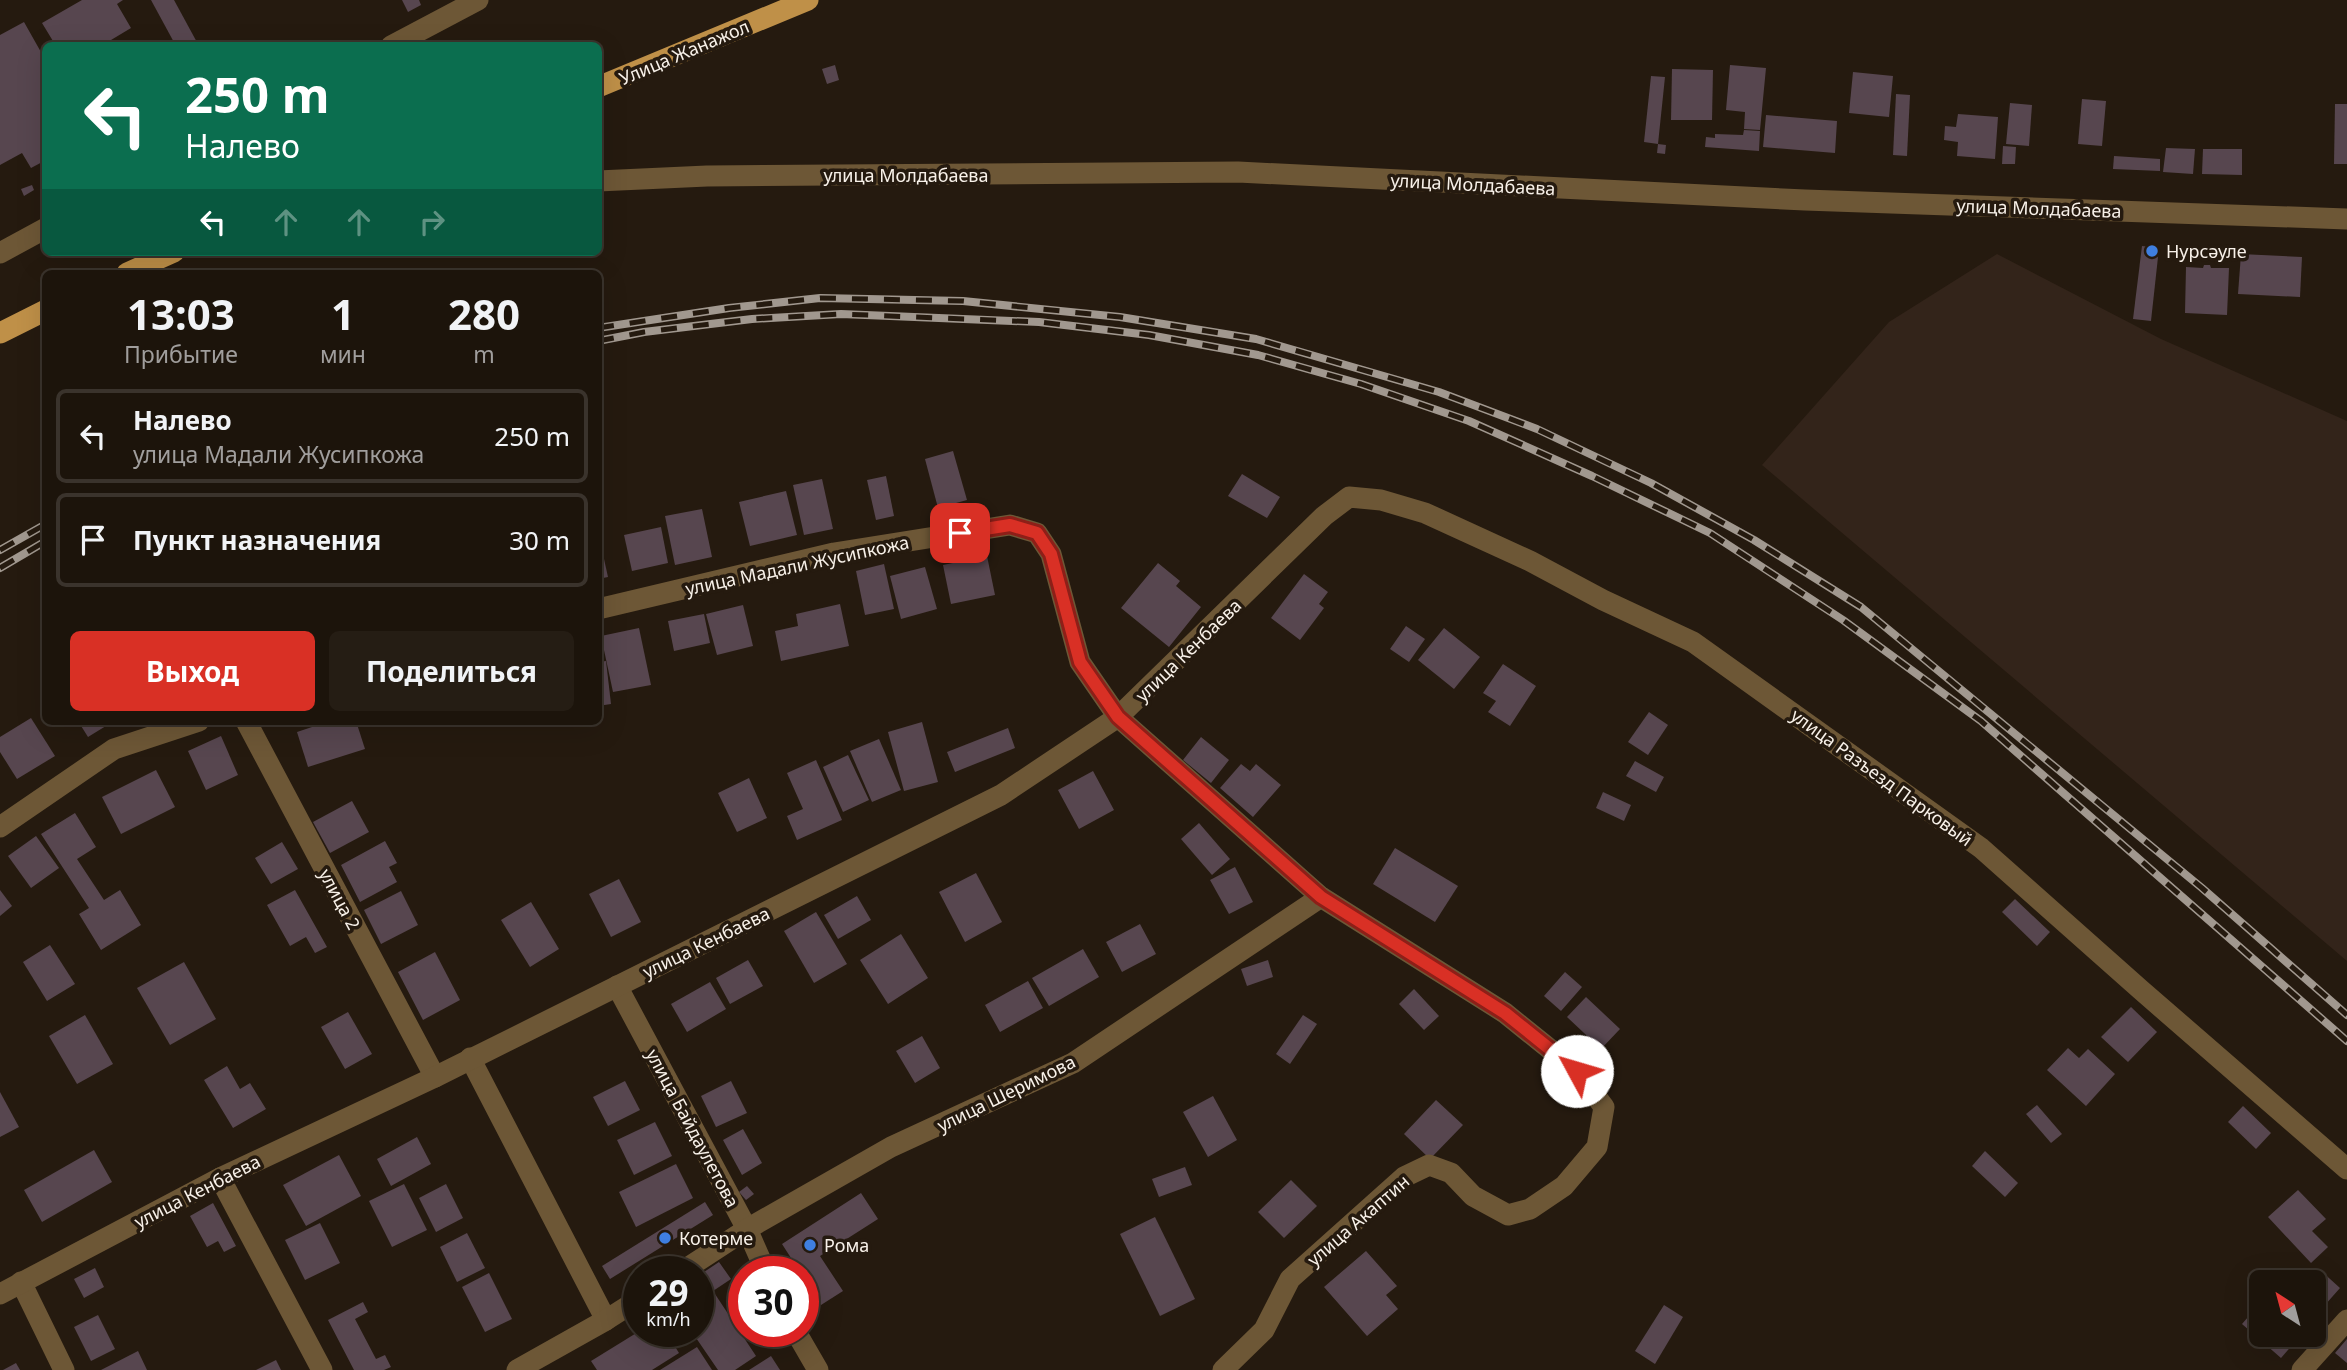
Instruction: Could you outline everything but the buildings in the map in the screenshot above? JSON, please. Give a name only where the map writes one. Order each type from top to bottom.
[{"type":"main road","name":"Улица Жанажол","points":[[602,85],[808,0]]},
{"type":"main road","points":[[134,270],[165,256]]},
{"type":"main road","points":[[0,333],[42,312]]},
{"type":"street","points":[[399,42],[478,0]]},
{"type":"street","name":"улица Молдабаева","points":[[602,181],[707,176],[1237,172],[1805,200],[2347,219]]},
{"type":"street","points":[[0,253],[42,230]]},
{"type":"street","name":"улица Кенбаева","points":[[0,1294],[220,1178],[435,1077],[1001,795],[1118,717],[1324,516],[1349,497]]},
{"type":"street","name":"улица Разъезд Парковый","points":[[1349,497],[1381,500],[1425,513],[1530,561],[1693,642],[1981,848],[2347,1168]]},
{"type":"street","name":"улица Мадали Жусипкожа","points":[[602,608],[834,554],[1010,525],[1037,533]]},
{"type":"street","name":"улица Акаптин","points":[[1037,533],[1051,554],[1080,662],[1118,717],[1321,897],[1505,1013],[1577,1071],[1604,1107],[1597,1147],[1564,1186],[1530,1209],[1508,1215],[1473,1196],[1451,1173],[1429,1165],[1404,1177],[1290,1279],[1264,1330],[1223,1370]]},
{"type":"street","points":[[0,827],[114,749],[187,725]]},
{"type":"street","name":"улица 2","points":[[248,725],[435,1077]]},
{"type":"street","name":"улица Шеримова","points":[[706,1256],[747,1229],[891,1147],[1073,1063],[1321,897]]},
{"type":"street","name":"улица Байдаулетова","points":[[617,986],[759,1256]]},
{"type":"street","points":[[470,1058],[606,1320]]},
{"type":"street","points":[[220,1178],[322,1370]]},
{"type":"street","points":[[21,1282],[64,1370]]},
{"type":"street","points":[[517,1370],[623,1309]]},
{"type":"street","points":[[2302,1370],[2347,1320]]},
{"type":"street","points":[[805,1347],[818,1370]]},
{"type":"shaded area","points":[[1997,254],[2161,339],[2347,421],[2347,961],[1762,465],[1889,322]]},
{"type":"railway","points":[[602,327],[729,308],[820,298],[963,301],[1120,317],[1256,339],[1439,392],[1537,429],[1651,483],[1754,540],[1861,607],[2202,888],[2347,1015]]},
{"type":"railway","points":[[602,340],[644,332],[752,319],[841,314],[1039,322],[1149,335],[1258,355],[1361,384],[1469,421],[1710,533],[1843,620],[1981,721],[2347,1041]]},
{"type":"railway","points":[[0,550],[42,526]]},
{"type":"railway","points":[[0,568],[42,543]]},
{"type":"place","name":"Нурсәуле","points":[[2152,251]]},
{"type":"place","name":"Котерме","points":[[665,1238]]},
{"type":"place","name":"Рома","points":[[810,1245]]},
{"type":"route","points":[[960,533],[1010,525],[1037,533],[1051,554],[1080,662],[1118,717],[1321,897],[1505,1013],[1577,1071]]}]
